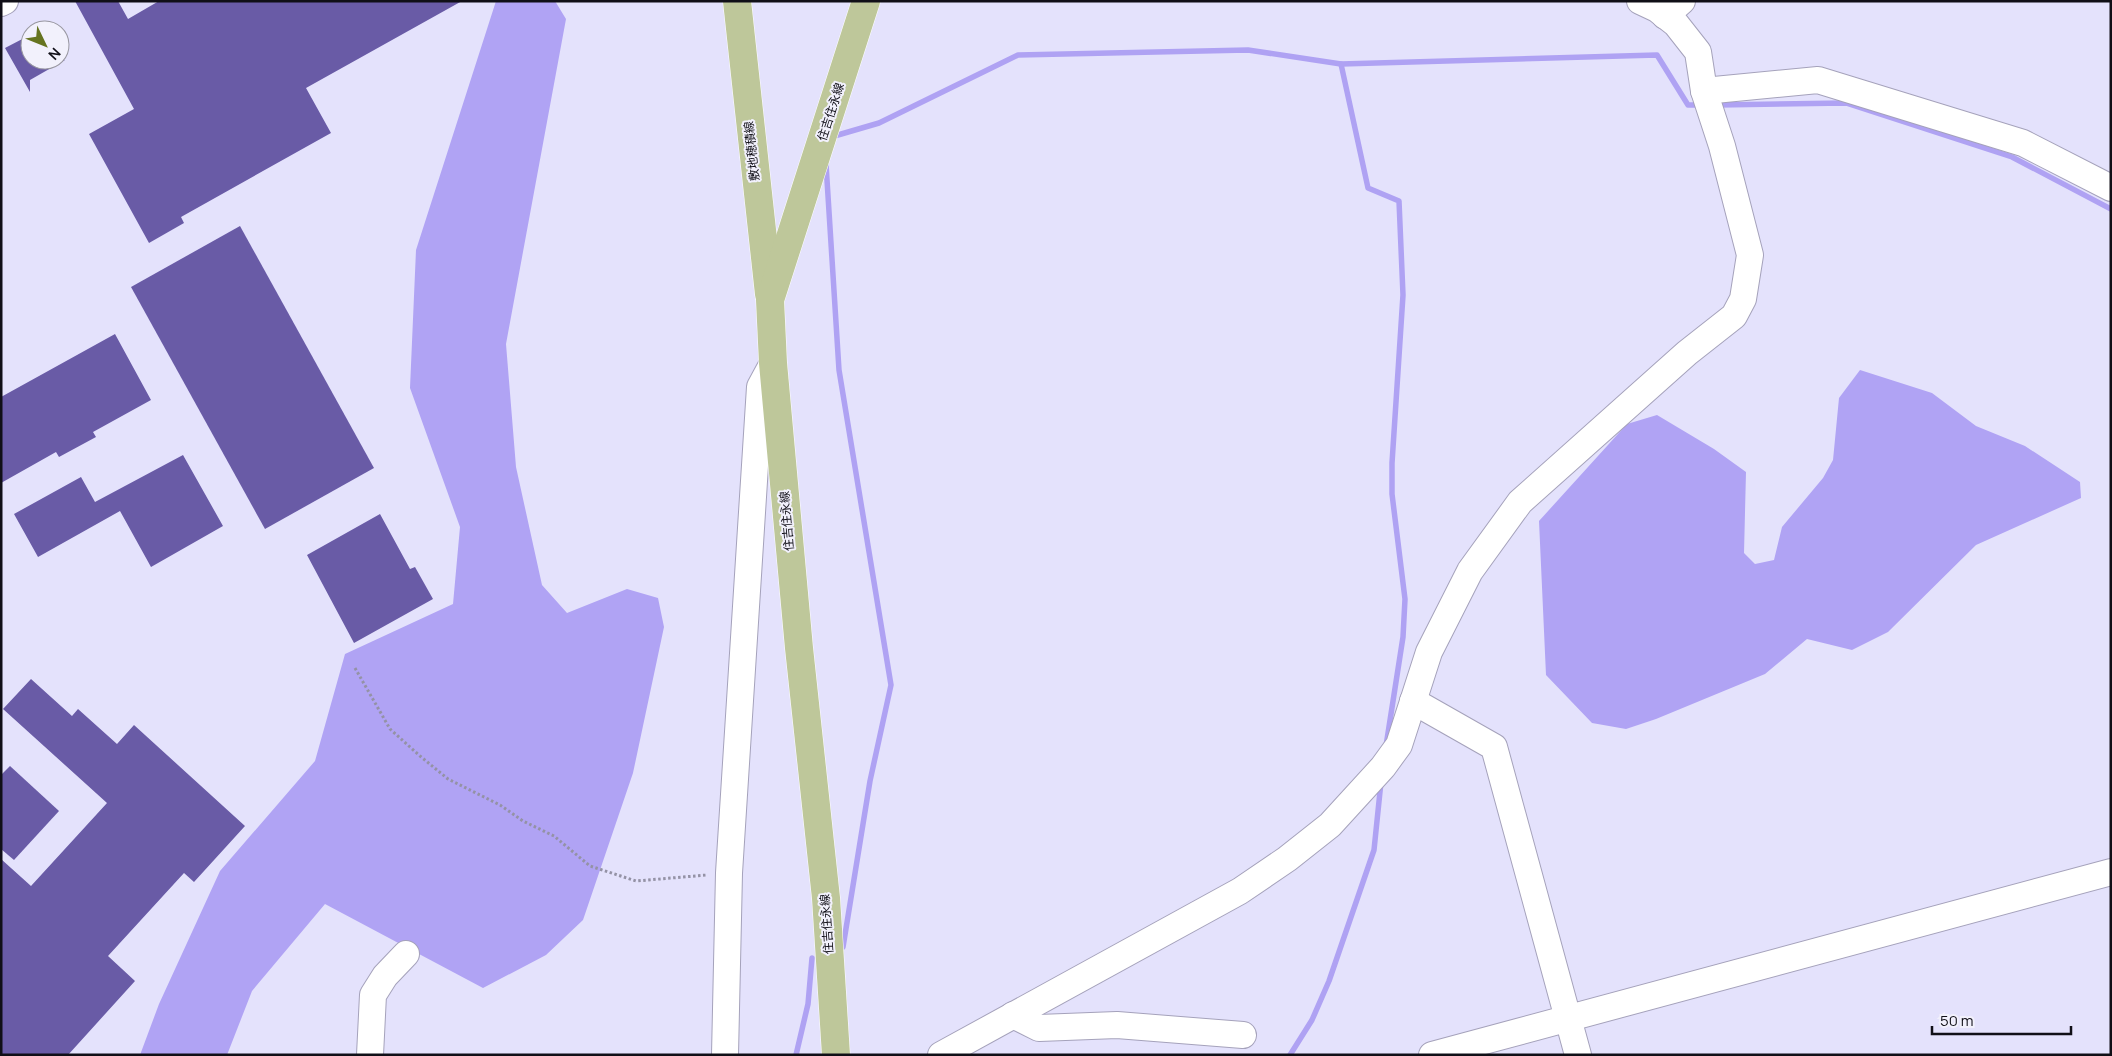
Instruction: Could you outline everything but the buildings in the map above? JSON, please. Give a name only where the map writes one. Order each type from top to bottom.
[{"type":"main road","name":"敷地穂積線","points":[[737,1],[770,300]]},
{"type":"main road","name":"住吉住永線","points":[[836,1055],[826,898],[799,648],[773,363],[770,300],[866,1]]},
{"type":"street","points":[[1,3],[5,1]]},
{"type":"street","points":[[941,1055],[1240,891],[1330,825],[1383,768],[1399,745],[1429,652],[1470,571],[1520,502],[1680,360],[1734,316],[1743,299],[1750,255],[1722,146],[1704,91],[1698,52],[1676,24],[1674,9],[1657,9],[1640,1]]},
{"type":"street","points":[[1704,91],[1818,80],[2023,143],[2111,188]]},
{"type":"street","points":[[725,1055],[729,873],[760,387],[773,363]]},
{"type":"street","points":[[1413,702],[1494,747],[1578,1055]]},
{"type":"street","points":[[1432,1055],[2111,872]]},
{"type":"street","points":[[370,1055],[373,995],[385,976],[406,954]]},
{"type":"street","points":[[1013,1015],[1040,1028],[1117,1025],[1244,1035]]},
{"type":"path","points":[[355,668],[390,729],[420,756],[448,779],[500,805],[523,821],[554,836],[590,866],[636,881],[729,873]]},
{"type":"shaded area","points":[[496,1],[555,1],[566,19],[506,344],[516,467],[542,585],[567,613],[627,589],[658,598],[664,627],[633,773],[583,920],[546,955],[483,988],[325,904],[252,991],[227,1055],[140,1055],[159,1004],[220,871],[315,761],[345,654],[453,604],[460,527],[410,388],[416,250]]},
{"type":"shaded area","points":[[1860,370],[1932,393],[1976,426],[2025,446],[2080,482],[2081,498],[1976,545],[1888,632],[1852,650],[1807,639],[1765,674],[1656,719],[1626,729],[1592,723],[1546,675],[1539,521],[1627,424],[1657,415],[1714,449],[1746,472],[1744,553],[1755,564],[1774,560],[1782,527],[1823,478],[1833,460],[1839,398]]},
{"type":"waterway","points":[[831,137],[879,123],[1018,55],[1248,50],[1341,64],[1657,55],[1688,105],[1702,105]]},
{"type":"waterway","points":[[1341,64],[1368,188],[1399,201],[1403,295],[1392,463],[1392,494],[1405,599],[1403,637],[1386,746]]},
{"type":"waterway","points":[[1717,105],[1846,103],[2012,157],[2111,209]]},
{"type":"waterway","points":[[826,164],[839,370],[891,685],[870,781],[843,947]]},
{"type":"waterway","points":[[1290,1055],[1312,1020],[1329,981],[1374,850],[1381,782]]},
{"type":"waterway","points":[[796,1055],[808,1004],[812,958]]}]
